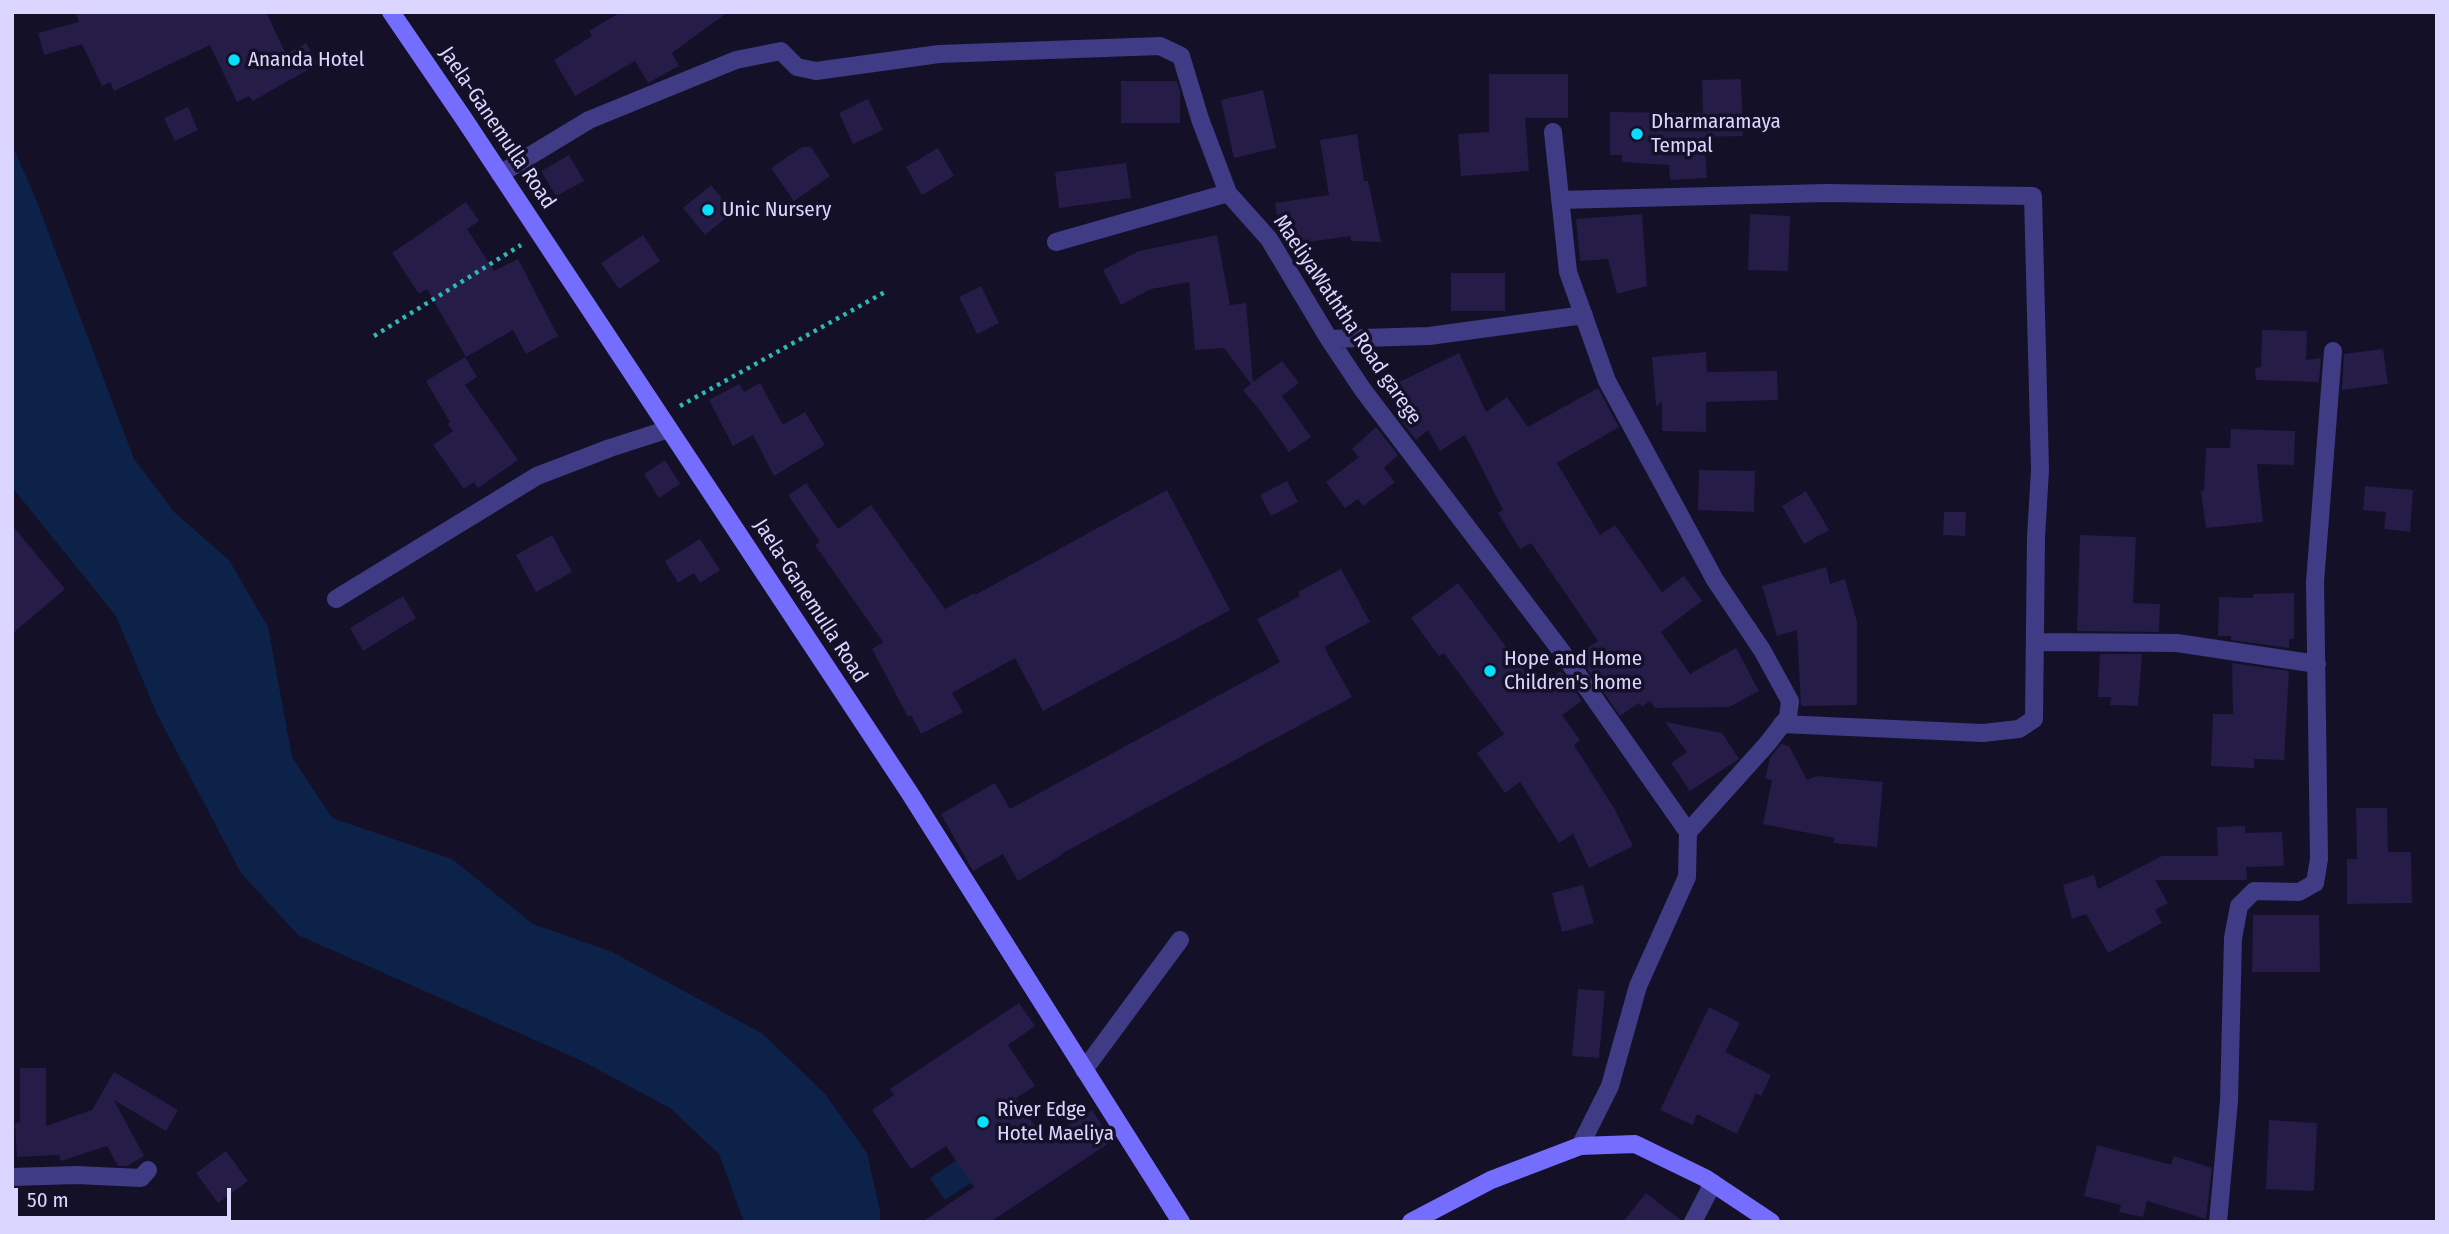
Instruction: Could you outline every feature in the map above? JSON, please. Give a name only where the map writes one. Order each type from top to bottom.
[{"type":"main road","name":"Jaela-Ganemulla Road","points":[[391,12],[909,792],[1181,1222]]},
{"type":"main road","points":[[1411,1222],[1491,1180],[1580,1146],[1635,1144],[1713,1183],[1771,1222]]},
{"type":"street","name":"MaeliyaWaththa Road garege","points":[[500,174],[589,120],[736,60],[782,51],[797,67],[816,71],[939,54],[1160,46],[1181,57],[1199,119],[1228,193],[1269,239],[1363,390],[1559,648],[1688,832]]},
{"type":"street","points":[[1553,132],[1569,272],[1608,381],[1715,580],[1762,650],[1790,701],[1788,717],[1688,832],[1687,877],[1638,986],[1610,1086],[1580,1146]]},
{"type":"street","points":[[1056,242],[1228,193]]},
{"type":"street","points":[[1560,200],[1826,193],[2033,195],[2040,470],[2036,537],[2034,719],[2019,729],[1983,733],[1782,724]]},
{"type":"street","points":[[1329,339],[1429,336],[1584,315]]},
{"type":"street","points":[[2218,1222],[2229,1101],[2233,938],[2239,906],[2254,891],[2299,892],[2315,883],[2319,859],[2315,582],[2333,351]]},
{"type":"street","points":[[336,599],[537,476],[665,423]]},
{"type":"street","points":[[2035,642],[2177,643],[2317,664]]},
{"type":"street","points":[[1084,1070],[1180,940]]},
{"type":"street","points":[[12,1177],[76,1175],[141,1178],[148,1170]]},
{"type":"street","points":[[1693,1222],[1713,1183]]},
{"type":"path","points":[[373,335],[540,234]]},
{"type":"path","points":[[665,423],[886,292]]},
{"type":"water","points":[[12,145],[33,192],[134,459],[175,513],[229,560],[268,627],[292,757],[332,818],[452,859],[533,924],[612,952],[763,1034],[825,1094],[867,1153],[880,1222],[744,1222],[719,1154],[670,1108],[580,1060],[298,935],[241,873],[157,714],[116,616],[12,487]]},
{"type":"water","points":[[975,1148],[990,1170],[945,1200],[930,1178]]},
{"type":"building","points":[[75,12],[266,12],[286,54],[306,43],[318,64],[253,101],[249,96],[237,102],[210,45],[114,91],[110,82],[102,86],[82,44],[44,55],[38,33],[79,22]]},
{"type":"building","points":[[621,12],[728,12],[672,53],[679,66],[648,83],[635,61],[575,96],[554,60],[592,36],[589,31]]},
{"type":"building","points":[[1489,74],[1568,74],[1568,118],[1525,118],[1529,171],[1461,176],[1458,134],[1489,132]]},
{"type":"building","points":[[1741,79],[1743,136],[1704,137],[1707,178],[1670,180],[1669,165],[1622,162],[1622,155],[1610,155],[1610,112],[1703,113],[1702,80]]},
{"type":"building","points":[[1121,81],[1177,81],[1180,91],[1180,123],[1121,123]]},
{"type":"building","points":[[1263,90],[1276,148],[1234,158],[1221,100]]},
{"type":"building","points":[[868,99],[883,130],[853,144],[839,113]]},
{"type":"building","points":[[188,107],[198,130],[175,141],[164,118]]},
{"type":"building","points":[[1357,134],[1364,181],[1368,181],[1381,242],[1351,241],[1351,236],[1286,245],[1280,235],[1275,203],[1329,195],[1320,140]]},
{"type":"building","points":[[802,147],[811,147],[830,176],[794,201],[771,168]]},
{"type":"building","points":[[938,148],[954,176],[922,195],[906,167]]},
{"type":"building","points":[[569,155],[584,181],[556,196],[541,171]]},
{"type":"building","points":[[1126,163],[1131,198],[1059,208],[1055,172]]},
{"type":"building","name":"Unic Nursery","points":[[711,185],[733,212],[705,235],[683,208]]},
{"type":"building","points":[[466,202],[479,221],[467,229],[494,271],[518,259],[558,336],[526,354],[513,330],[466,357],[427,289],[419,294],[392,253]]},
{"type":"building","points":[[1642,214],[1647,286],[1617,294],[1608,259],[1580,261],[1576,219]]},
{"type":"building","points":[[1750,214],[1790,216],[1788,271],[1748,270]]},
{"type":"building","points":[[643,235],[660,261],[619,289],[601,263]]},
{"type":"building","points":[[1217,235],[1230,305],[1246,303],[1253,382],[1282,361],[1299,383],[1282,396],[1311,437],[1289,452],[1243,390],[1251,384],[1224,348],[1195,350],[1189,282],[1151,289],[1121,305],[1103,270],[1139,251]]},
{"type":"building","points":[[1451,273],[1505,273],[1505,311],[1451,311]]},
{"type":"building","points":[[981,286],[999,323],[977,334],[959,297]]},
{"type":"building","points":[[2262,330],[2307,331],[2306,360],[2321,358],[2319,382],[2256,380],[2255,368],[2261,367]]},
{"type":"building","points":[[2383,349],[2388,384],[2342,390],[2344,354]]},
{"type":"building","points":[[1706,352],[1707,372],[1777,371],[1778,400],[1706,402],[1706,432],[1662,431],[1662,402],[1656,406],[1652,357]]},
{"type":"building","points":[[1459,353],[1486,412],[1507,397],[1528,427],[1598,388],[1619,427],[1557,463],[1600,535],[1615,525],[1662,592],[1684,576],[1702,601],[1661,632],[1690,674],[1736,648],[1759,691],[1729,707],[1655,708],[1650,701],[1642,707],[1639,703],[1620,716],[1580,658],[1579,653],[1598,641],[1531,543],[1520,549],[1498,513],[1503,510],[1465,435],[1440,451],[1428,430],[1416,440],[1394,411],[1405,401],[1397,383]]},
{"type":"building","points":[[465,357],[477,377],[465,385],[518,460],[478,488],[474,482],[464,489],[433,445],[453,431],[426,381]]},
{"type":"building","points":[[760,383],[783,425],[805,412],[825,445],[774,476],[753,435],[733,446],[709,400],[739,384],[744,392]]},
{"type":"building","points":[[1376,427],[1398,455],[1384,468],[1395,482],[1363,506],[1358,499],[1345,508],[1326,482],[1359,457],[1352,449]]},
{"type":"building","points":[[2231,429],[2295,431],[2294,465],[2257,464],[2263,522],[2206,528],[2201,491],[2204,491],[2206,448],[2230,448]]},
{"type":"building","points":[[665,460],[680,484],[659,498],[644,474]]},
{"type":"building","points":[[1699,470],[1755,471],[1754,512],[1698,510]]},
{"type":"building","points":[[1287,481],[1298,502],[1271,516],[1260,495]]},
{"type":"building","points":[[806,483],[838,529],[871,505],[945,609],[1167,490],[1230,610],[1043,711],[1015,658],[952,693],[963,712],[921,734],[911,715],[908,717],[872,649],[883,642],[815,545],[820,542],[788,495]]},
{"type":"building","points":[[2365,486],[2413,490],[2410,532],[2384,529],[2386,512],[2363,510]]},
{"type":"building","points":[[1806,491],[1829,530],[1804,544],[1782,506]]},
{"type":"building","points":[[1944,512],[1966,512],[1965,536],[1943,535]]},
{"type":"building","points":[[12,525],[65,589],[12,634]]},
{"type":"building","points":[[552,535],[572,572],[536,592],[516,555]]},
{"type":"building","points":[[2080,535],[2136,537],[2133,603],[2160,604],[2159,632],[2077,631]]},
{"type":"building","points":[[700,539],[720,570],[700,583],[694,573],[678,583],[665,561]]},
{"type":"building","points":[[1826,567],[1830,584],[1845,579],[1857,622],[1857,705],[1801,706],[1797,630],[1777,636],[1762,586]]},
{"type":"building","points":[[1341,569],[1370,622],[1324,647],[1352,697],[1061,854],[1018,881],[1003,854],[973,871],[941,814],[995,783],[1010,809],[1280,662],[1257,619],[1300,596],[1298,592]]},
{"type":"building","points":[[1458,583],[1537,688],[1561,671],[1582,701],[1562,715],[1580,740],[1574,745],[1614,808],[1633,846],[1589,868],[1573,834],[1559,843],[1520,782],[1505,793],[1477,753],[1504,734],[1444,653],[1439,656],[1411,618]]},
{"type":"building","points":[[2294,593],[2294,639],[2289,639],[2289,648],[2231,640],[2231,636],[2218,636],[2219,597],[2253,598],[2253,594]]},
{"type":"building","points":[[403,596],[416,618],[363,651],[350,628]]},
{"type":"building","points":[[2100,654],[2142,654],[2138,706],[2110,705],[2111,697],[2098,697]]},
{"type":"building","points":[[2232,663],[2289,671],[2284,760],[2254,759],[2254,768],[2211,766],[2213,714],[2233,714]]},
{"type":"building","points":[[1665,722],[1722,733],[1739,759],[1690,791],[1671,763],[1687,752]]},
{"type":"building","points":[[1781,744],[1789,746],[1807,780],[1817,776],[1883,782],[1877,847],[1834,843],[1834,838],[1763,824],[1772,780],[1765,779],[1770,758]]},
{"type":"building","points":[[2356,808],[2387,808],[2388,852],[2411,852],[2412,903],[2347,904],[2347,859],[2357,859]]},
{"type":"building","points":[[2245,826],[2245,833],[2282,832],[2284,866],[2246,867],[2247,880],[2155,880],[2168,903],[2155,910],[2162,923],[2108,953],[2086,914],[2072,919],[2063,885],[2094,875],[2098,889],[2162,856],[2218,856],[2217,827]]},
{"type":"building","points":[[1583,885],[1594,923],[1562,932],[1552,893]]},
{"type":"building","points":[[2253,915],[2319,915],[2320,972],[2252,972]]},
{"type":"building","points":[[1578,989],[1605,991],[1599,1058],[1572,1056]]},
{"type":"building","points":[[1019,1003],[1035,1026],[1008,1045],[1035,1086],[1016,1098],[1045,1141],[1092,1110],[1112,1141],[990,1222],[922,1222],[974,1187],[946,1146],[911,1169],[872,1110],[894,1095],[890,1089]]},
{"type":"building","points":[[1709,1007],[1740,1023],[1725,1052],[1771,1075],[1761,1096],[1756,1093],[1737,1134],[1697,1114],[1693,1125],[1660,1110]]},
{"type":"building","points":[[20,1068],[46,1068],[46,1126],[92,1110],[114,1072],[178,1110],[166,1131],[114,1100],[144,1156],[127,1166],[118,1166],[107,1146],[61,1161],[59,1155],[17,1157],[15,1123],[20,1122]]},
{"type":"building","points":[[2269,1120],[2317,1123],[2314,1191],[2266,1189]]},
{"type":"building","points":[[2097,1145],[2168,1164],[2171,1164],[2174,1156],[2212,1168],[2206,1219],[2147,1201],[2143,1217],[2119,1212],[2121,1205],[2084,1196]]},
{"type":"building","points":[[226,1151],[248,1181],[218,1203],[196,1173]]},
{"type":"building","points":[[1646,1193],[1682,1221],[1682,1222],[1623,1222]]},
{"type":"place","name":"Ananda Hotel","points":[[234,60]]},
{"type":"place","name":"Dharmaramaya Tempal","points":[[1637,134]]},
{"type":"place","name":"Unic Nursery","points":[[708,210]]},
{"type":"place","name":"Hope and Home Children's home","points":[[1490,671]]},
{"type":"place","name":"River Edge Hotel Maeliya","points":[[983,1122]]}]
